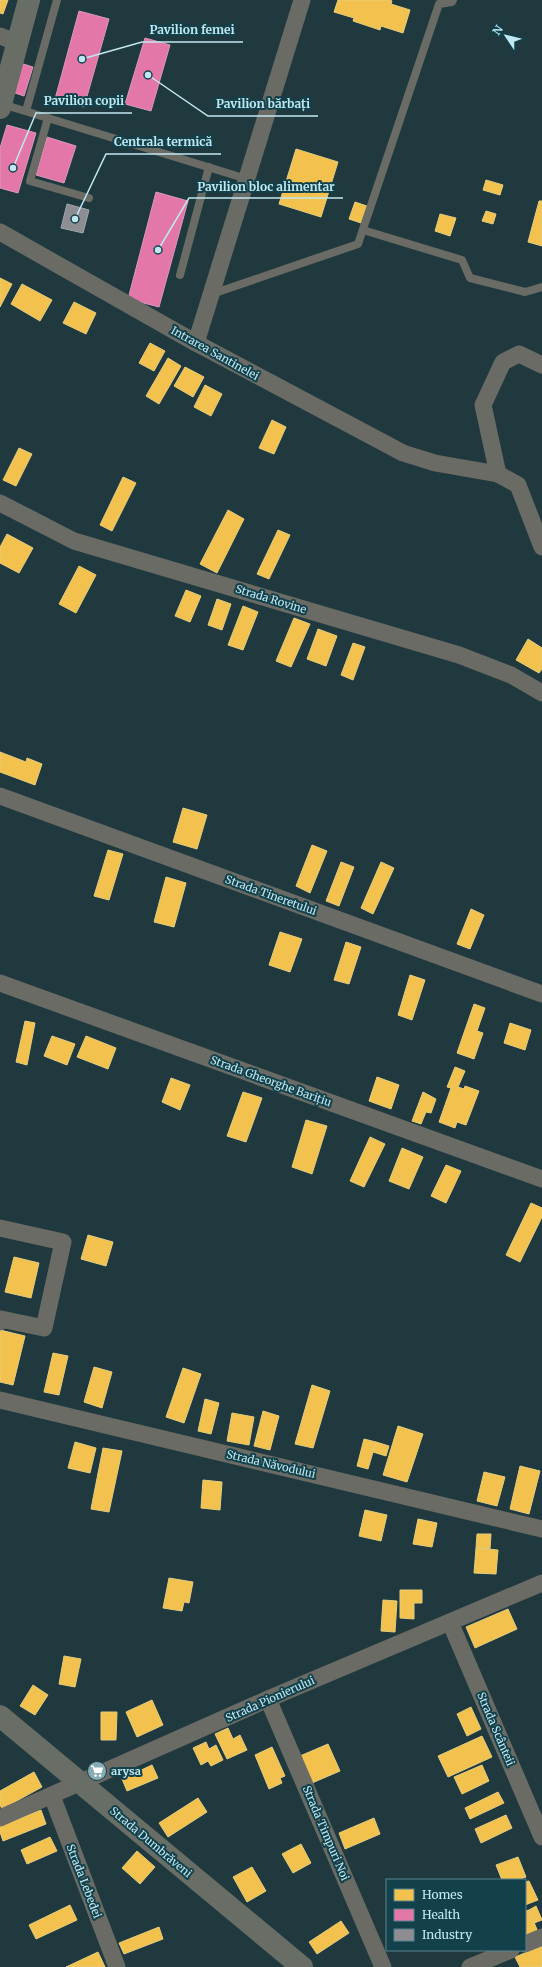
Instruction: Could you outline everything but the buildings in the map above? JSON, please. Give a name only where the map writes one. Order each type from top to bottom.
[{"type":"street","points":[[1,106],[9,39],[29,0]]},
{"type":"street","points":[[196,343],[302,0]]},
{"type":"street","name":"Intrarea Santinelei","points":[[0,232],[196,343],[403,453],[435,463],[498,474],[518,485],[542,547]]},
{"type":"street","points":[[498,474],[482,405],[503,362],[519,354],[542,364]]},
{"type":"street","name":"Strada Rovine","points":[[0,503],[74,541],[459,655],[511,675],[542,693]]},
{"type":"street","name":"Strada Tineretului","points":[[0,796],[542,994]]},
{"type":"street","name":"Strada Gheorghe Barițiu","points":[[0,983],[542,1179]]},
{"type":"street","points":[[0,1228],[63,1242],[44,1328],[1,1319],[0,1322]]},
{"type":"street","name":"Strada Năvodului","points":[[0,1400],[542,1529]]},
{"type":"street","name":"Strada Pionierului","points":[[0,1818],[268,1699],[542,1583]]},
{"type":"street","name":"Strada Scânteii","points":[[450,1622],[542,1837]]},
{"type":"street","name":"Strada Timpuri Noi","points":[[268,1699],[383,1967]]},
{"type":"street","name":"Strada Dumbrăveni","points":[[0,1716],[302,1967]]},
{"type":"street","name":"Strada Lebedei","points":[[52,1796],[117,1967]]},
{"type":"street","points":[[526,1944],[542,1937]]},
{"type":"street","points":[[470,1967],[509,1951]]},
{"type":"lane","points":[[26,111],[57,0]]},
{"type":"lane","points":[[212,294],[358,244],[439,4],[452,2],[453,0]]},
{"type":"lane","points":[[1,106],[26,111],[247,178]]},
{"type":"lane","points":[[48,118],[30,181],[88,198]]},
{"type":"lane","points":[[180,275],[210,167]]},
{"type":"lane","points":[[363,230],[462,260],[470,278],[525,292],[542,287]]},
{"type":"place","name":"Pavilion femei","points":[[82,59]]},
{"type":"place","name":"Pavilion bărbați","points":[[148,75]]},
{"type":"place","name":"Pavilion copii","points":[[13,168]]},
{"type":"place","name":"Centrala termică","points":[[75,219]]},
{"type":"place","name":"Pavilion bloc alimentar","points":[[158,250]]},
{"type":"place","name":"arysa","points":[[97,1771]]}]
